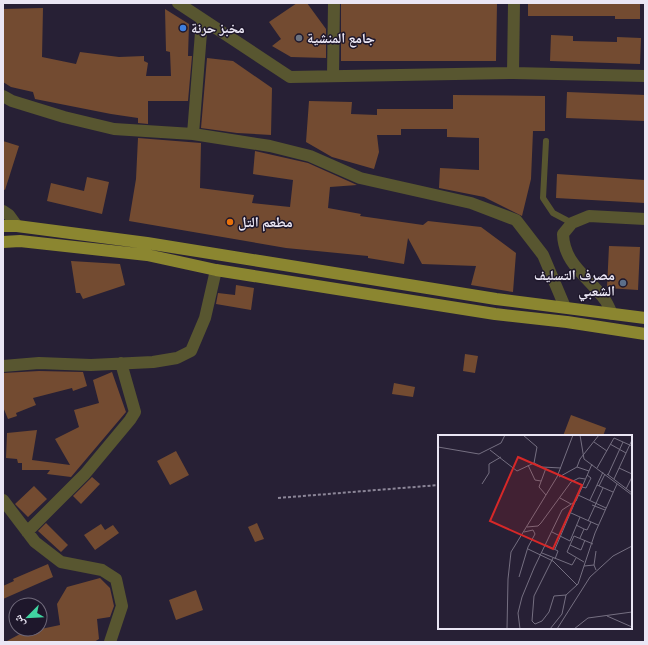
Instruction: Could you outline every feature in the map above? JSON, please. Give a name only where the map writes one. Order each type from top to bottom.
[{"type":"main road","points":[[3,226],[17,226],[147,243],[496,300],[565,307],[645,318]]},
{"type":"main road","points":[[3,242],[20,242],[147,255],[216,270],[494,314],[567,322],[645,334]]},
{"type":"street","points":[[178,3],[290,77],[513,72],[645,76]]},
{"type":"street","points":[[333,75],[334,3]]},
{"type":"street","points":[[513,72],[514,3]]},
{"type":"street","points":[[193,134],[202,20]]},
{"type":"street","points":[[3,96],[12,101],[64,117],[114,129],[193,134],[270,146],[310,156],[360,178],[471,203],[516,220],[543,255],[565,307]]},
{"type":"street","points":[[3,211],[9,214],[17,226]]},
{"type":"street","points":[[612,314],[605,300],[571,261],[563,246],[563,234],[572,222],[589,216],[645,219]]},
{"type":"street","points":[[3,366],[39,363],[91,364],[153,362],[177,358],[190,351],[205,318],[216,270]]},
{"type":"street","points":[[26,532],[85,474],[135,412],[121,363]]},
{"type":"street","points":[[3,500],[35,542],[61,562],[102,570],[116,579],[122,606],[110,642]]},
{"type":"lane","points":[[546,141],[543,198],[553,213],[572,222]]},
{"type":"path","points":[[278,498],[438,485]]},
{"type":"building","points":[[297,3],[307,3],[326,29],[326,58],[291,57],[272,46],[281,39],[269,22]]},
{"type":"building","points":[[341,3],[497,3],[496,61],[341,61]]},
{"type":"building","points":[[528,3],[640,3],[640,19],[615,19],[615,16],[528,16]]},
{"type":"building","points":[[43,8],[42,57],[76,64],[80,52],[119,57],[144,56],[144,61],[148,63],[146,76],[171,76],[170,52],[166,51],[165,9],[189,24],[188,56],[192,56],[188,101],[148,101],[148,124],[138,123],[138,118],[35,99],[33,92],[11,87],[3,82],[3,9]]},
{"type":"building","points":[[551,35],[573,36],[573,41],[617,42],[617,37],[641,38],[640,64],[550,61]]},
{"type":"building","points":[[207,58],[233,61],[272,88],[271,135],[237,133],[201,128]]},
{"type":"building","points":[[567,92],[645,95],[645,121],[566,118]]},
{"type":"building","points":[[453,95],[545,96],[545,131],[533,131],[531,179],[522,216],[484,197],[439,188],[440,168],[479,170],[479,138],[447,137],[447,129],[401,129],[401,135],[377,135],[379,152],[374,169],[332,157],[306,142],[309,101],[352,102],[351,114],[377,115],[377,109],[453,109]]},
{"type":"building","points":[[138,138],[201,143],[200,188],[254,195],[252,203],[290,207],[293,180],[253,174],[255,151],[308,163],[357,185],[330,187],[328,208],[361,214],[360,216],[423,225],[428,221],[481,227],[516,253],[513,292],[471,285],[476,266],[422,264],[408,238],[404,264],[368,258],[368,256],[286,248],[129,221],[136,179]]},
{"type":"building","points":[[3,141],[19,146],[5,190],[3,189]]},
{"type":"building","points":[[557,174],[645,180],[645,203],[556,198]]},
{"type":"building","points":[[87,177],[109,182],[102,214],[47,201],[51,183],[84,191]]},
{"type":"building","points":[[609,246],[640,247],[638,290],[607,288]]},
{"type":"building","points":[[71,261],[120,264],[125,285],[83,299],[80,293],[76,293]]},
{"type":"building","points":[[236,285],[254,288],[251,310],[216,304],[218,293],[235,295]]},
{"type":"building","points":[[465,354],[478,356],[475,373],[463,371]]},
{"type":"building","points":[[39,371],[83,372],[87,386],[73,391],[72,388],[33,398],[36,405],[16,413],[17,416],[8,419],[3,407],[3,373]]},
{"type":"building","points":[[112,372],[126,412],[71,477],[47,474],[50,470],[22,470],[22,463],[18,463],[17,459],[6,458],[7,433],[37,430],[32,460],[70,465],[55,439],[79,427],[74,410],[99,403],[93,380]]},
{"type":"building","points":[[394,383],[415,387],[413,397],[392,394]]},
{"type":"building","points":[[571,415],[606,428],[603,435],[563,435]]},
{"type":"building","points":[[176,451],[189,475],[170,485],[157,461]]},
{"type":"building","points":[[92,477],[100,484],[81,504],[73,496]]},
{"type":"building","points":[[34,486],[47,499],[28,517],[15,504]]},
{"type":"building","points":[[46,523],[68,545],[61,552],[38,531]]},
{"type":"building","points":[[257,523],[264,539],[255,542],[248,527]]},
{"type":"building","points":[[101,524],[105,530],[113,525],[119,533],[95,550],[84,535]]},
{"type":"building","points":[[48,564],[53,577],[3,599],[3,586],[14,581],[13,579]]},
{"type":"building","points":[[100,578],[110,588],[114,606],[110,617],[97,619],[99,639],[94,642],[5,642],[14,637],[48,637],[48,628],[60,625],[57,604],[67,587]]},
{"type":"building","points":[[196,590],[203,610],[176,620],[169,600]]},
{"type":"place","name":"مخبز حرنة","points":[[183,28]]},
{"type":"place","name":"جامع المنشية","points":[[299,38]]},
{"type":"place","name":"مطعم التل","points":[[230,222]]},
{"type":"place","name":"مصرف التسليف الشعبي","points":[[623,283]]}]
